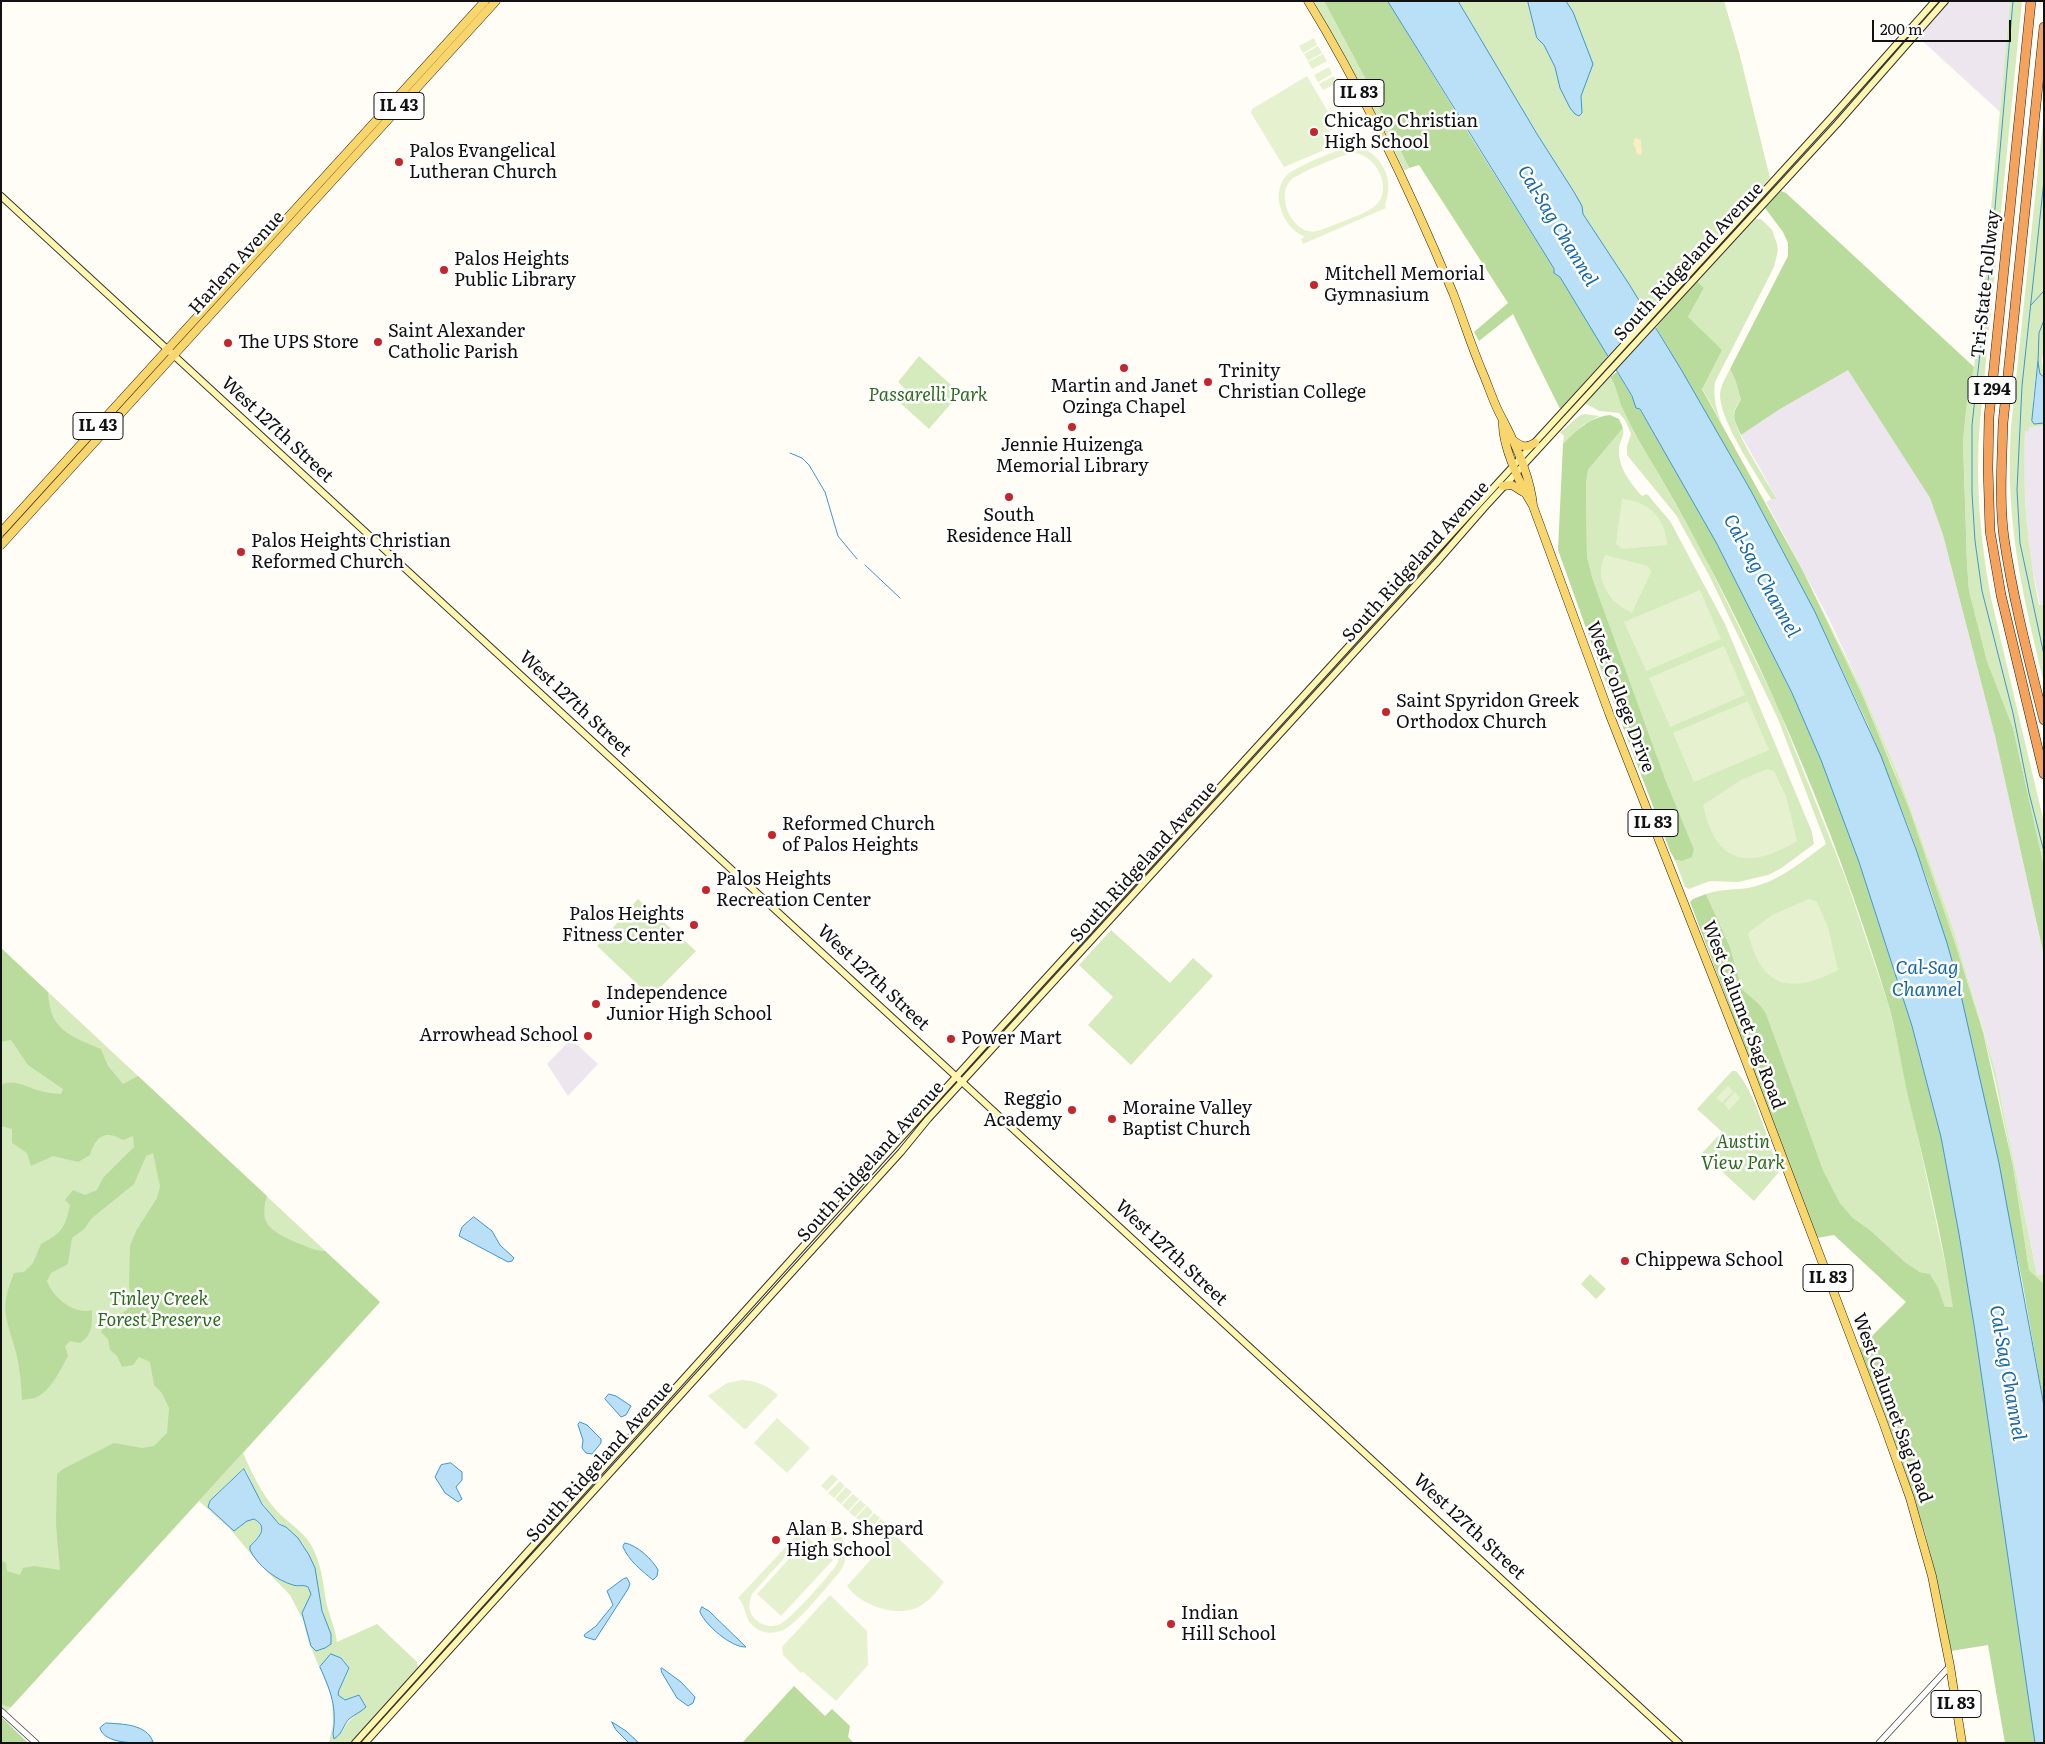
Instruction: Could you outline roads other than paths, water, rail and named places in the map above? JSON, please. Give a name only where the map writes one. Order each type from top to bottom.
[{"type":"highway","name":"Tri-State Tollway","points":[[2031,1],[1989,417],[1988,468],[1990,531],[2001,595],[2044,774]]},
{"type":"highway","name":"Tri-State Tollway","points":[[2044,27],[2004,414],[2002,473],[2004,536],[2015,599],[2044,720]]},
{"type":"main road","name":"Harlem Avenue","points":[[1,545],[485,1]]},
{"type":"main road","name":"Harlem Avenue","points":[[1,532],[171,352],[496,1]]},
{"type":"main road","name":"West College Drive","points":[[1308,1],[1384,141],[1453,294],[1474,352],[1513,440],[1525,493],[1533,506],[1612,720],[1682,898]]},
{"type":"main road","name":"South Ridgeland Avenue","points":[[355,1743],[958,1077],[1661,309],[1935,1]]},
{"type":"main road","name":"South Ridgeland Avenue","points":[[1661,309],[1843,117],[1945,1]]},
{"type":"main road","name":"West 127th Street","points":[[1,196],[1680,1743]]},
{"type":"main road","name":"South Ridgeland Avenue","points":[[365,1743],[1270,746],[1503,486],[1535,443],[1600,376]]},
{"type":"main road","name":"West College Drive","points":[[1503,420],[1502,431],[1532,491],[1533,506]]},
{"type":"main road","points":[[1513,440],[1521,446],[1527,447],[1535,443]]},
{"type":"main road","points":[[1503,486],[1512,484],[1525,493]]},
{"type":"main road","name":"West Calumet Sag Road","points":[[1682,898],[1783,1159],[1907,1490],[1932,1576],[1950,1666],[1962,1743]]},
{"type":"street","points":[[1879,1743],[1950,1666]]},
{"type":"street","points":[[1,1711],[36,1743]]},
{"type":"water","name":"Cal-Sag Channel","points":[[1388,1],[1458,1],[1537,134],[1574,192],[1582,206],[1583,214],[1629,284],[1682,371],[1751,491],[1815,612],[1881,756],[1917,852],[1958,982],[1999,1163],[2044,1406],[2044,1743],[2035,1743],[1975,1331],[1941,1137],[1912,1026],[1859,862],[1821,760],[1792,693],[1717,544],[1640,409],[1636,408],[1632,396],[1560,277],[1554,273],[1554,269]]},
{"type":"water","points":[[1528,1],[1566,1],[1573,12],[1593,64],[1581,96],[1582,113],[1579,116],[1570,108],[1560,88],[1555,67],[1544,45],[1537,38]]},
{"type":"water","points":[[2038,362],[2040,374],[2044,377],[2044,423],[2034,424],[2032,421]]},
{"type":"water","points":[[474,1217],[492,1231],[500,1245],[514,1258],[512,1261],[508,1262],[459,1236],[462,1227]]},
{"type":"water","points":[[609,1394],[616,1396],[631,1406],[626,1415],[621,1417],[605,1399]]},
{"type":"water","points":[[580,1422],[587,1425],[601,1439],[601,1443],[592,1454],[586,1453],[582,1448],[583,1440],[578,1425]]},
{"type":"water","points":[[451,1463],[462,1472],[462,1480],[456,1487],[462,1499],[458,1502],[445,1493],[435,1477],[441,1465]]},
{"type":"water","points":[[244,1469],[262,1504],[279,1524],[286,1527],[298,1538],[315,1568],[322,1611],[331,1634],[331,1644],[325,1648],[316,1651],[311,1646],[302,1613],[311,1594],[308,1587],[293,1585],[274,1576],[253,1556],[250,1546],[257,1540],[261,1532],[262,1529],[259,1522],[254,1519],[247,1521],[234,1531],[208,1507],[210,1501]]},
{"type":"water","points":[[625,1543],[639,1550],[656,1566],[658,1570],[657,1576],[653,1580],[629,1557],[623,1547]]},
{"type":"water","points":[[627,1578],[630,1584],[628,1589],[595,1640],[585,1637],[584,1635],[596,1626],[613,1605],[607,1591]]},
{"type":"water","points":[[702,1607],[709,1611],[746,1647],[734,1644],[713,1629],[700,1612]]},
{"type":"water","points":[[331,1654],[341,1658],[349,1668],[338,1695],[345,1700],[359,1695],[366,1707],[349,1719],[340,1734],[334,1739],[334,1708],[320,1667]]},
{"type":"water","points":[[662,1668],[681,1682],[695,1697],[693,1703],[688,1706],[677,1698],[662,1673]]},
{"type":"water","points":[[612,1722],[639,1743],[629,1743],[616,1730]]},
{"type":"water","points":[[106,1723],[140,1728],[150,1736],[153,1742],[130,1743],[114,1740],[107,1737],[100,1728]]},
{"type":"waterway","points":[[2013,1],[1991,254],[1972,425],[1972,493],[1975,541],[1982,591],[2013,713],[2029,793],[2044,852]]},
{"type":"waterway","points":[[2044,180],[2022,386],[2017,490],[2020,543],[2044,655]]},
{"type":"waterway","points":[[2031,305],[2044,291]]},
{"type":"waterway","points":[[2038,362],[2039,333],[2044,320]]},
{"type":"waterway","points":[[790,453],[802,458],[809,465],[825,492],[838,536],[857,559]]},
{"type":"waterway","points":[[865,565],[900,598]]},
{"type":"place","name":"Chicago Christian High School","points":[[1314,132]]},
{"type":"place","name":"Palos Evangelical Lutheran Church","points":[[399,162]]},
{"type":"place","name":"Palos Heights Public Library","points":[[444,270]]},
{"type":"place","name":"Mitchell Memorial Gymnasium","points":[[1314,285]]},
{"type":"place","name":"Saint Alexander Catholic Parish","points":[[378,342]]},
{"type":"place","name":"The UPS Store","points":[[228,343]]},
{"type":"place","name":"Martin and Janet Ozinga Chapel","points":[[1124,368]]},
{"type":"place","name":"Trinity Christian College","points":[[1208,382]]},
{"type":"place","name":"Jennie Huizenga Memorial Library","points":[[1072,427]]},
{"type":"place","name":"South Residence Hall","points":[[1009,497]]},
{"type":"place","name":"Palos Heights Christian Reformed Church","points":[[241,552]]},
{"type":"place","name":"Saint Spyridon Greek Orthodox Church","points":[[1386,712]]},
{"type":"place","name":"Reformed Church of Palos Heights","points":[[772,835]]},
{"type":"place","name":"Palos Heights Recreation Center","points":[[706,890]]},
{"type":"place","name":"Palos Heights Fitness Center","points":[[694,925]]},
{"type":"place","name":"Independence Junior High School","points":[[596,1004]]},
{"type":"place","name":"Arrowhead School","points":[[588,1036]]},
{"type":"place","name":"Power Mart","points":[[951,1039]]},
{"type":"place","name":"Reggio Academy","points":[[1072,1110]]},
{"type":"place","name":"Moraine Valley Baptist Church","points":[[1112,1119]]},
{"type":"place","name":"Chippewa School","points":[[1625,1261]]},
{"type":"place","name":"Alan B. Shepard High School","points":[[776,1540]]},
{"type":"place","name":"Indian Hill School","points":[[1171,1624]]},
{"type":"park label","name":"Passarelli Park","points":[[928,396]]},
{"type":"park label","name":"Austin View Park","points":[[1743,1153]]},
{"type":"park label","name":"Tinley Creek Forest Preserve","points":[[159,1310]]}]
